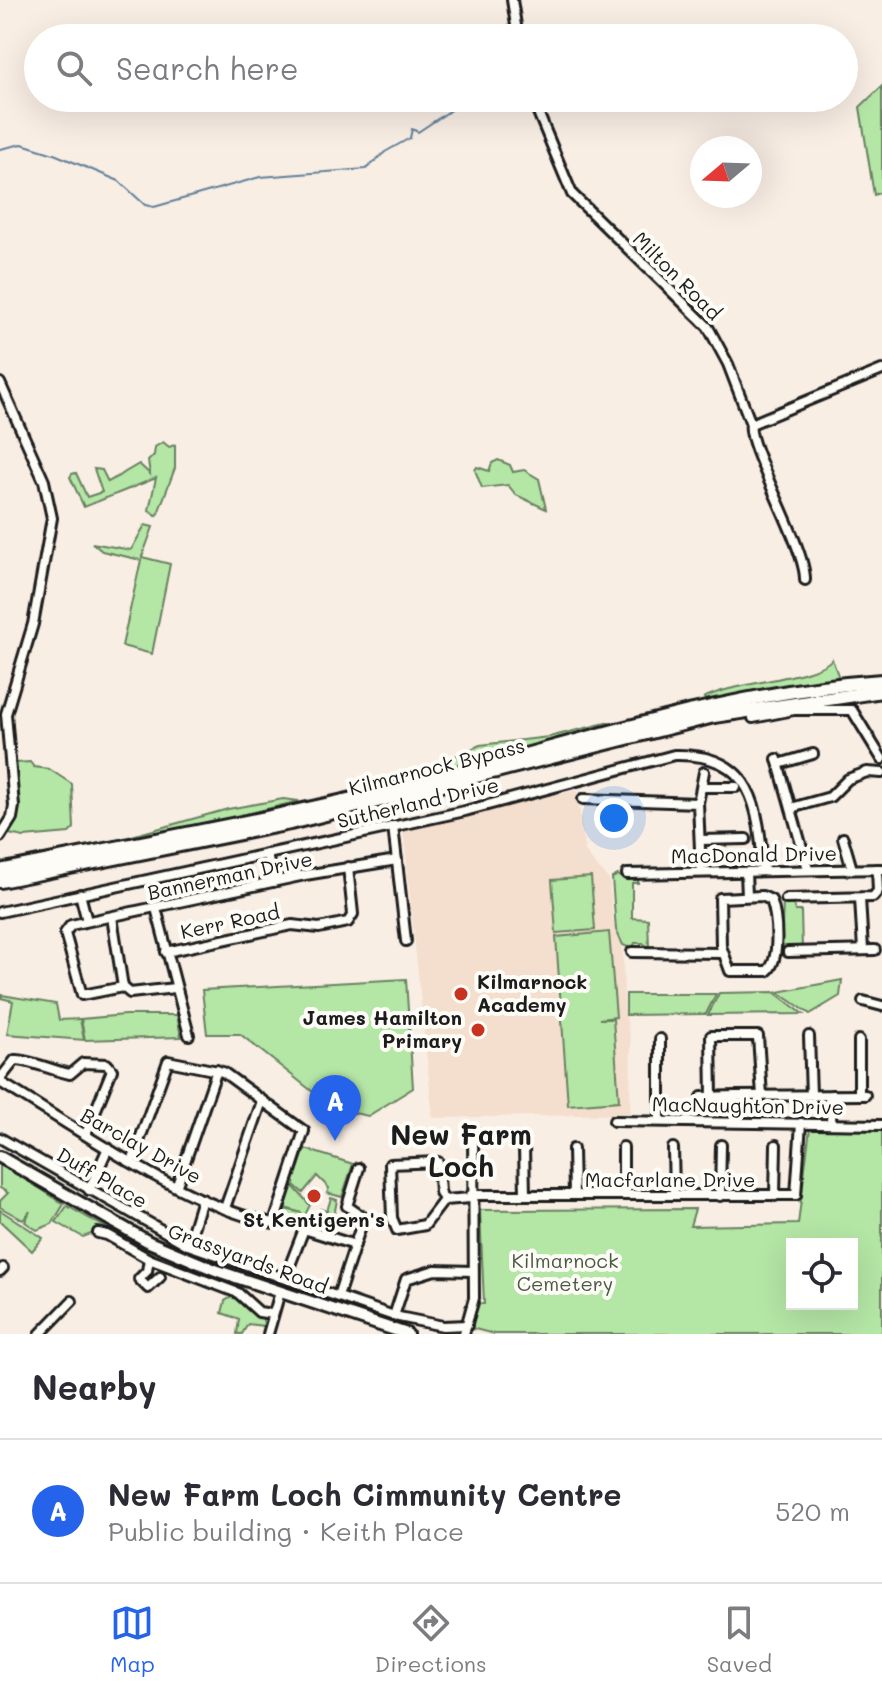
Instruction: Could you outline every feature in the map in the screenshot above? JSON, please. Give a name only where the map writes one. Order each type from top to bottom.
[{"type":"highway","name":"Kilmarnock Bypass","points":[[0,871],[304,810],[713,708],[789,692],[882,681]]},
{"type":"highway","name":"Kilmarnock Bypass","points":[[0,883],[290,823],[714,716],[882,691]]},
{"type":"main road","name":"Grassyards Road","points":[[0,1157],[149,1242],[218,1271],[407,1334]]},
{"type":"street","points":[[512,0],[516,24]]},
{"type":"street","name":"Milton Road","points":[[538,112],[572,194],[708,327],[728,364],[751,424],[750,436],[769,476],[805,580]]},
{"type":"street","points":[[751,424],[882,370]]},
{"type":"street","points":[[0,383],[44,481],[52,518],[35,615],[7,703],[14,799],[12,818],[0,837]]},
{"type":"street","points":[[753,718],[794,710],[852,710],[882,759]]},
{"type":"street","points":[[808,869],[778,762],[813,754]]},
{"type":"street","name":"Sutherland Drive","points":[[0,912],[465,811],[674,755],[718,760],[740,777],[755,798],[760,820],[763,871]]},
{"type":"street","points":[[701,872],[698,803],[704,772]]},
{"type":"street","points":[[791,808],[830,797],[848,779],[867,772],[882,773]]},
{"type":"street","points":[[703,787],[736,787]]},
{"type":"street","points":[[583,799],[698,803]]},
{"type":"street","points":[[393,826],[406,941]]},
{"type":"street","points":[[843,838],[852,869]]},
{"type":"street","points":[[700,840],[746,839]]},
{"type":"street","points":[[267,854],[273,882]]},
{"type":"street","name":"Bannerman Drive","points":[[123,987],[82,995],[65,933],[71,925],[348,867],[397,860]]},
{"type":"street","name":"Kerr Road","points":[[166,952],[292,925],[319,928],[348,922],[353,914],[348,867]]},
{"type":"street","points":[[786,899],[860,898],[877,894],[879,869]]},
{"type":"street","name":"MacDonald Drive","points":[[627,874],[879,869]]},
{"type":"street","points":[[746,872],[747,896]]},
{"type":"street","points":[[80,894],[87,921]]},
{"type":"street","points":[[747,896],[771,900],[775,910],[775,961],[767,971],[730,971],[722,953],[720,898],[747,896]]},
{"type":"street","points":[[860,898],[863,950]]},
{"type":"street","points":[[798,899],[799,909]]},
{"type":"street","points":[[156,908],[189,1035]]},
{"type":"street","points":[[112,917],[123,987],[130,993],[175,988]]},
{"type":"street","points":[[788,952],[800,956],[875,950]]},
{"type":"street","points":[[632,952],[722,953]]},
{"type":"street","points":[[863,1001],[882,1006]]},
{"type":"street","points":[[762,1096],[758,1036],[711,1036],[707,1097],[862,1095],[859,1040]]},
{"type":"street","points":[[809,1036],[811,1095]]},
{"type":"street","points":[[660,1039],[660,1120]]},
{"type":"street","points":[[0,1080],[15,1060],[27,1059],[42,1069],[70,1074],[83,1063],[107,1064],[112,1070],[86,1134]]},
{"type":"street","points":[[132,1161],[166,1063],[217,1070],[262,1101],[225,1208]]},
{"type":"street","points":[[177,1185],[217,1070]]},
{"type":"street","name":"Barclay Drive","points":[[0,1080],[108,1148],[202,1199],[274,1223],[304,1131],[262,1101]]},
{"type":"street","points":[[831,1124],[832,1095]]},
{"type":"street","points":[[734,1122],[735,1096]]},
{"type":"street","name":"MacNaughton Drive","points":[[614,1121],[882,1125]]},
{"type":"street","name":"Macfarlane Drive","points":[[444,1200],[525,1195],[796,1195],[801,1123]]},
{"type":"street","points":[[465,1330],[474,1298],[473,1130]]},
{"type":"street","name":"Duff Place","points":[[0,1138],[188,1245],[394,1316],[465,1330]]},
{"type":"street","points":[[720,1196],[721,1145]]},
{"type":"street","points":[[775,1196],[776,1145]]},
{"type":"street","points":[[524,1146],[525,1195]]},
{"type":"street","points":[[623,1147],[623,1195]]},
{"type":"street","points":[[89,1190],[108,1148]]},
{"type":"street","points":[[673,1148],[674,1195]]},
{"type":"street","points":[[573,1149],[574,1195]]},
{"type":"street","points":[[438,1162],[440,1192],[444,1200],[425,1225],[397,1230],[392,1218],[390,1164],[438,1162]]},
{"type":"street","points":[[338,1296],[363,1217],[347,1206],[359,1168]]},
{"type":"street","points":[[188,1245],[202,1199]]},
{"type":"street","points":[[285,1278],[304,1229],[355,1245]]},
{"type":"street","points":[[98,1233],[149,1259],[238,1293],[259,1312],[272,1314]]},
{"type":"street","points":[[149,1259],[147,1271],[139,1279],[148,1288],[160,1277]]},
{"type":"street","points":[[394,1316],[406,1279],[435,1270],[473,1271]]},
{"type":"street","points":[[268,1334],[280,1292]]},
{"type":"street","points":[[40,1334],[72,1301]]},
{"type":"shaded area","points":[[577,790],[585,852],[609,880],[613,921],[623,950],[624,1007],[631,1042],[630,1114],[433,1118],[403,829]]},
{"type":"green space","points":[[882,86],[882,192],[874,195],[860,107]]},
{"type":"green space","points":[[163,442],[169,447],[175,445],[175,468],[157,516],[149,510],[156,478],[84,507],[70,477],[72,474],[76,473],[87,497],[102,492],[94,469],[102,470],[108,482],[139,464],[150,474],[148,461],[154,455],[155,447]]},
{"type":"green space","points":[[498,460],[510,465],[513,472],[524,470],[539,479],[546,509],[516,495],[508,485],[482,488],[475,470],[477,467],[489,471],[492,463]]},
{"type":"green space","points":[[145,525],[153,527],[142,557],[170,564],[152,654],[122,646],[141,560],[102,551],[92,543],[131,550]]},
{"type":"green space","points":[[832,659],[839,678],[707,701],[704,698],[810,671]]},
{"type":"green space","points":[[610,722],[580,734],[424,774],[424,770],[480,745],[549,737]]},
{"type":"green space","points":[[30,762],[34,767],[49,769],[72,784],[74,828],[69,833],[24,837],[9,834],[18,808],[15,763]]},
{"type":"green space","points":[[283,799],[299,801],[198,826],[121,839],[228,809]]},
{"type":"green space","points":[[618,875],[624,879],[630,875],[638,878],[638,883],[632,883],[632,918],[648,919],[649,948],[643,943],[635,943],[632,949],[623,945],[616,930],[612,878]]},
{"type":"green space","points":[[591,877],[595,930],[556,933],[552,880]]},
{"type":"green space","points":[[783,903],[793,903],[795,911],[801,911],[802,948],[781,946]]},
{"type":"green space","points":[[609,932],[616,1017],[599,1019],[613,1019],[619,1101],[568,1105],[556,937]]},
{"type":"green space","points":[[406,979],[413,1088],[368,1116],[317,1105],[313,1092],[240,1034],[207,1034],[202,990]]},
{"type":"green space","points":[[842,980],[840,996],[810,1014],[778,992]]},
{"type":"green space","points":[[774,992],[803,1014],[708,1015],[719,993]]},
{"type":"green space","points":[[626,994],[716,994],[706,1014],[626,1015]]},
{"type":"green space","points":[[2,995],[56,1004],[59,1020],[80,1019],[84,1040],[7,1034],[13,1001],[1,998]]},
{"type":"green space","points":[[177,1015],[181,1037],[85,1040],[81,1019]]},
{"type":"green space","name":"Kilmarnock Cemetery","points":[[810,1128],[882,1129],[882,1334],[494,1334],[471,1328],[479,1304],[484,1304],[480,1210],[695,1209],[690,1226],[798,1224]]},
{"type":"green space","points":[[305,1149],[353,1164],[342,1197],[327,1193],[329,1188],[317,1176],[303,1193],[293,1184]]},
{"type":"green space","points":[[0,1163],[64,1204],[52,1224],[37,1230],[25,1222],[30,1211],[23,1220],[0,1207],[0,1201],[8,1193],[0,1188]]},
{"type":"green space","points":[[292,1185],[310,1205],[305,1215],[317,1218],[320,1209],[327,1211],[331,1198],[337,1200],[331,1232],[282,1217],[285,1209],[302,1213],[285,1208]]},
{"type":"green space","points":[[67,1206],[132,1242],[129,1245],[99,1231],[83,1237],[56,1222]]},
{"type":"green space","points":[[0,1210],[43,1238],[32,1251],[0,1221]]},
{"type":"green space","points":[[132,1242],[188,1267],[188,1272],[131,1246]]},
{"type":"green space","points":[[235,1295],[263,1318],[264,1326],[248,1324],[242,1334],[237,1334],[239,1319],[222,1313],[225,1301]]},
{"type":"waterway","points":[[0,149],[22,144],[54,154],[119,181],[145,205],[154,207],[260,177],[366,169],[385,152],[410,138],[412,129],[418,132],[448,112]]},
{"type":"place","name":"Kilmarnock Academy","points":[[461,994]]},
{"type":"place","name":"James Hamilton Primary","points":[[478,1030]]},
{"type":"place","name":"New Farm Loch Cimmunity Centre","points":[[335,1141]]},
{"type":"place","name":"St Kentigern's","points":[[314,1196]]},
{"type":"district","name":"New Farm Loch","points":[[461,1151]]}]
